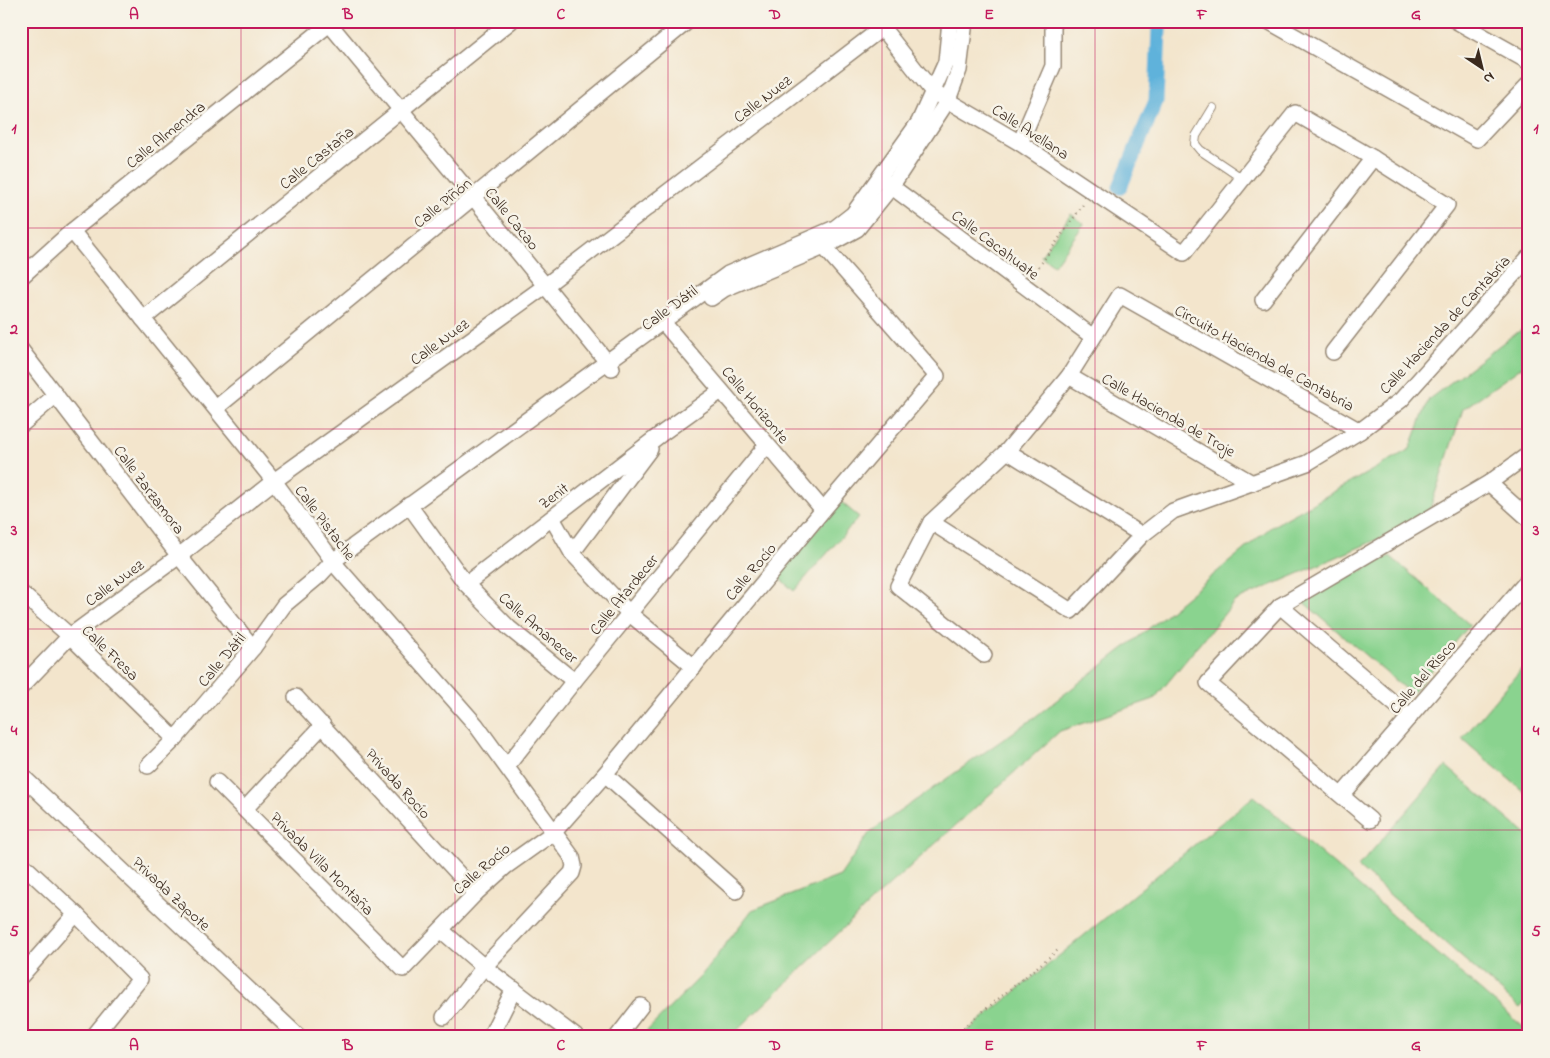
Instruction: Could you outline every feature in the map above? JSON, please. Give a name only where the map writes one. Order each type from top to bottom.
[{"type":"street","name":"Calle Castaña","points":[[143,319],[510,21]]},
{"type":"street","name":"Calle Piñón","points":[[216,408],[688,21]]},
{"type":"street","name":"Calle Dátil","points":[[665,325],[724,289],[824,247],[857,229],[919,122],[933,92],[946,62],[950,21]]},
{"type":"street","name":"Calle Dátil","points":[[148,766],[175,739],[254,648],[284,605],[320,575],[610,366],[728,274],[835,228],[853,214],[885,182],[948,100],[960,70],[965,21]]},
{"type":"street","points":[[1020,143],[1053,66],[1053,21]]},
{"type":"street","points":[[1268,21],[1477,140],[1529,84]]},
{"type":"street","points":[[1456,21],[1529,62]]},
{"type":"street","name":"Calle Cacao","points":[[330,22],[610,366]]},
{"type":"street","name":"Calle Almendra","points":[[21,277],[72,231],[330,22]]},
{"type":"street","name":"Calle Avellana","points":[[879,25],[933,92],[1020,143],[1184,253],[1243,179]]},
{"type":"street","name":"Calle Nuez","points":[[21,687],[70,636],[179,556],[274,482],[545,286],[879,25]]},
{"type":"street","points":[[1243,179],[1295,113],[1373,158],[1448,206],[1334,352]]},
{"type":"street","points":[[1263,300],[1373,158]]},
{"type":"street","name":"Calle Cacahuate","points":[[885,182],[1093,337]]},
{"type":"street","name":"Calle Pistache","points":[[72,231],[216,408],[336,565],[476,725],[572,857],[574,866],[572,873],[484,967],[444,1017]]},
{"type":"street","name":"Calle Rocío","points":[[403,969],[476,892],[505,867],[554,832],[605,774],[823,510],[937,376],[824,247]]},
{"type":"street","name":"Calle Hacienda de Cantabria","points":[[1360,431],[1401,400],[1529,257]]},
{"type":"street","name":"Circuito Hacienda de Cantabria","points":[[931,522],[1071,612],[1142,536],[1173,511],[1307,463],[1360,431],[1120,295],[1069,376],[1007,451],[931,522],[898,586],[984,655]]},
{"type":"street","name":"Calle Horizonte","points":[[665,325],[823,510]]},
{"type":"street","name":"Calle Zarzamora","points":[[21,350],[179,556],[254,648]]},
{"type":"street","name":"Calle Hacienda de Troje","points":[[1069,376],[1252,483]]},
{"type":"street","name":"Zenit","points":[[466,584],[721,390]]},
{"type":"street","points":[[21,425],[56,396]]},
{"type":"street","name":"Zenit","points":[[572,554],[661,434]]},
{"type":"street","name":"Calle Atardecer","points":[[507,766],[767,444]]},
{"type":"street","points":[[1007,451],[1142,536]]},
{"type":"street","points":[[1370,820],[1208,683],[1280,606],[1489,484],[1529,454]]},
{"type":"street","points":[[1489,484],[1529,519]]},
{"type":"street","name":"Calle Amanecer","points":[[412,509],[466,584],[509,628],[574,681]]},
{"type":"street","points":[[552,518],[572,554],[630,614],[694,667]]},
{"type":"street","name":"Calle del Risco","points":[[1342,795],[1529,579]]},
{"type":"street","name":"Calle Fresa","points":[[21,593],[70,636],[175,739]]},
{"type":"street","points":[[1280,606],[1410,718]]},
{"type":"street","name":"Privada Rocío","points":[[296,697],[476,892]]},
{"type":"street","points":[[245,809],[322,725]]},
{"type":"street","name":"Privada Zapote","points":[[21,774],[298,1037]]},
{"type":"street","points":[[605,774],[736,891]]},
{"type":"street","name":"Privada Villa Montaña","points":[[217,782],[403,969]]},
{"type":"street","points":[[21,863],[76,914],[140,979],[93,1037]]},
{"type":"street","points":[[21,976],[76,914]]},
{"type":"street","points":[[441,930],[484,967],[576,1037]]},
{"type":"street","points":[[490,1037],[514,989]]},
{"type":"street","points":[[617,1037],[641,1006]]},
{"type":"lane","points":[[1214,108],[1196,136],[1195,144],[1200,150],[1243,179]]},
{"type":"path","points":[[1025,287],[1092,192]]},
{"type":"path","points":[[952,1037],[1058,950]]},
{"type":"green space","points":[[1071,214],[1084,224],[1054,265],[1041,256]]},
{"type":"green space","points":[[1529,326],[1529,362],[1463,409],[1427,518],[1235,601],[1154,699],[1060,731],[872,901],[730,1037],[641,1037],[701,976],[752,910],[840,876],[870,832],[1031,720],[1141,635],[1271,527],[1410,449],[1429,399],[1513,335]]},
{"type":"green space","points":[[841,502],[859,517],[794,591],[777,576]]},
{"type":"green space","points":[[1390,556],[1470,625],[1411,694],[1302,601]]},
{"type":"green space","points":[[1529,660],[1529,796],[1462,739]]},
{"type":"green space","points":[[1446,766],[1529,837],[1529,998],[1520,1008],[1358,867]]},
{"type":"green space","points":[[1254,796],[1529,1032],[1529,1037],[960,1037]]},
{"type":"waterway","points":[[1120,187],[1156,101],[1159,29],[1157,21]]}]
